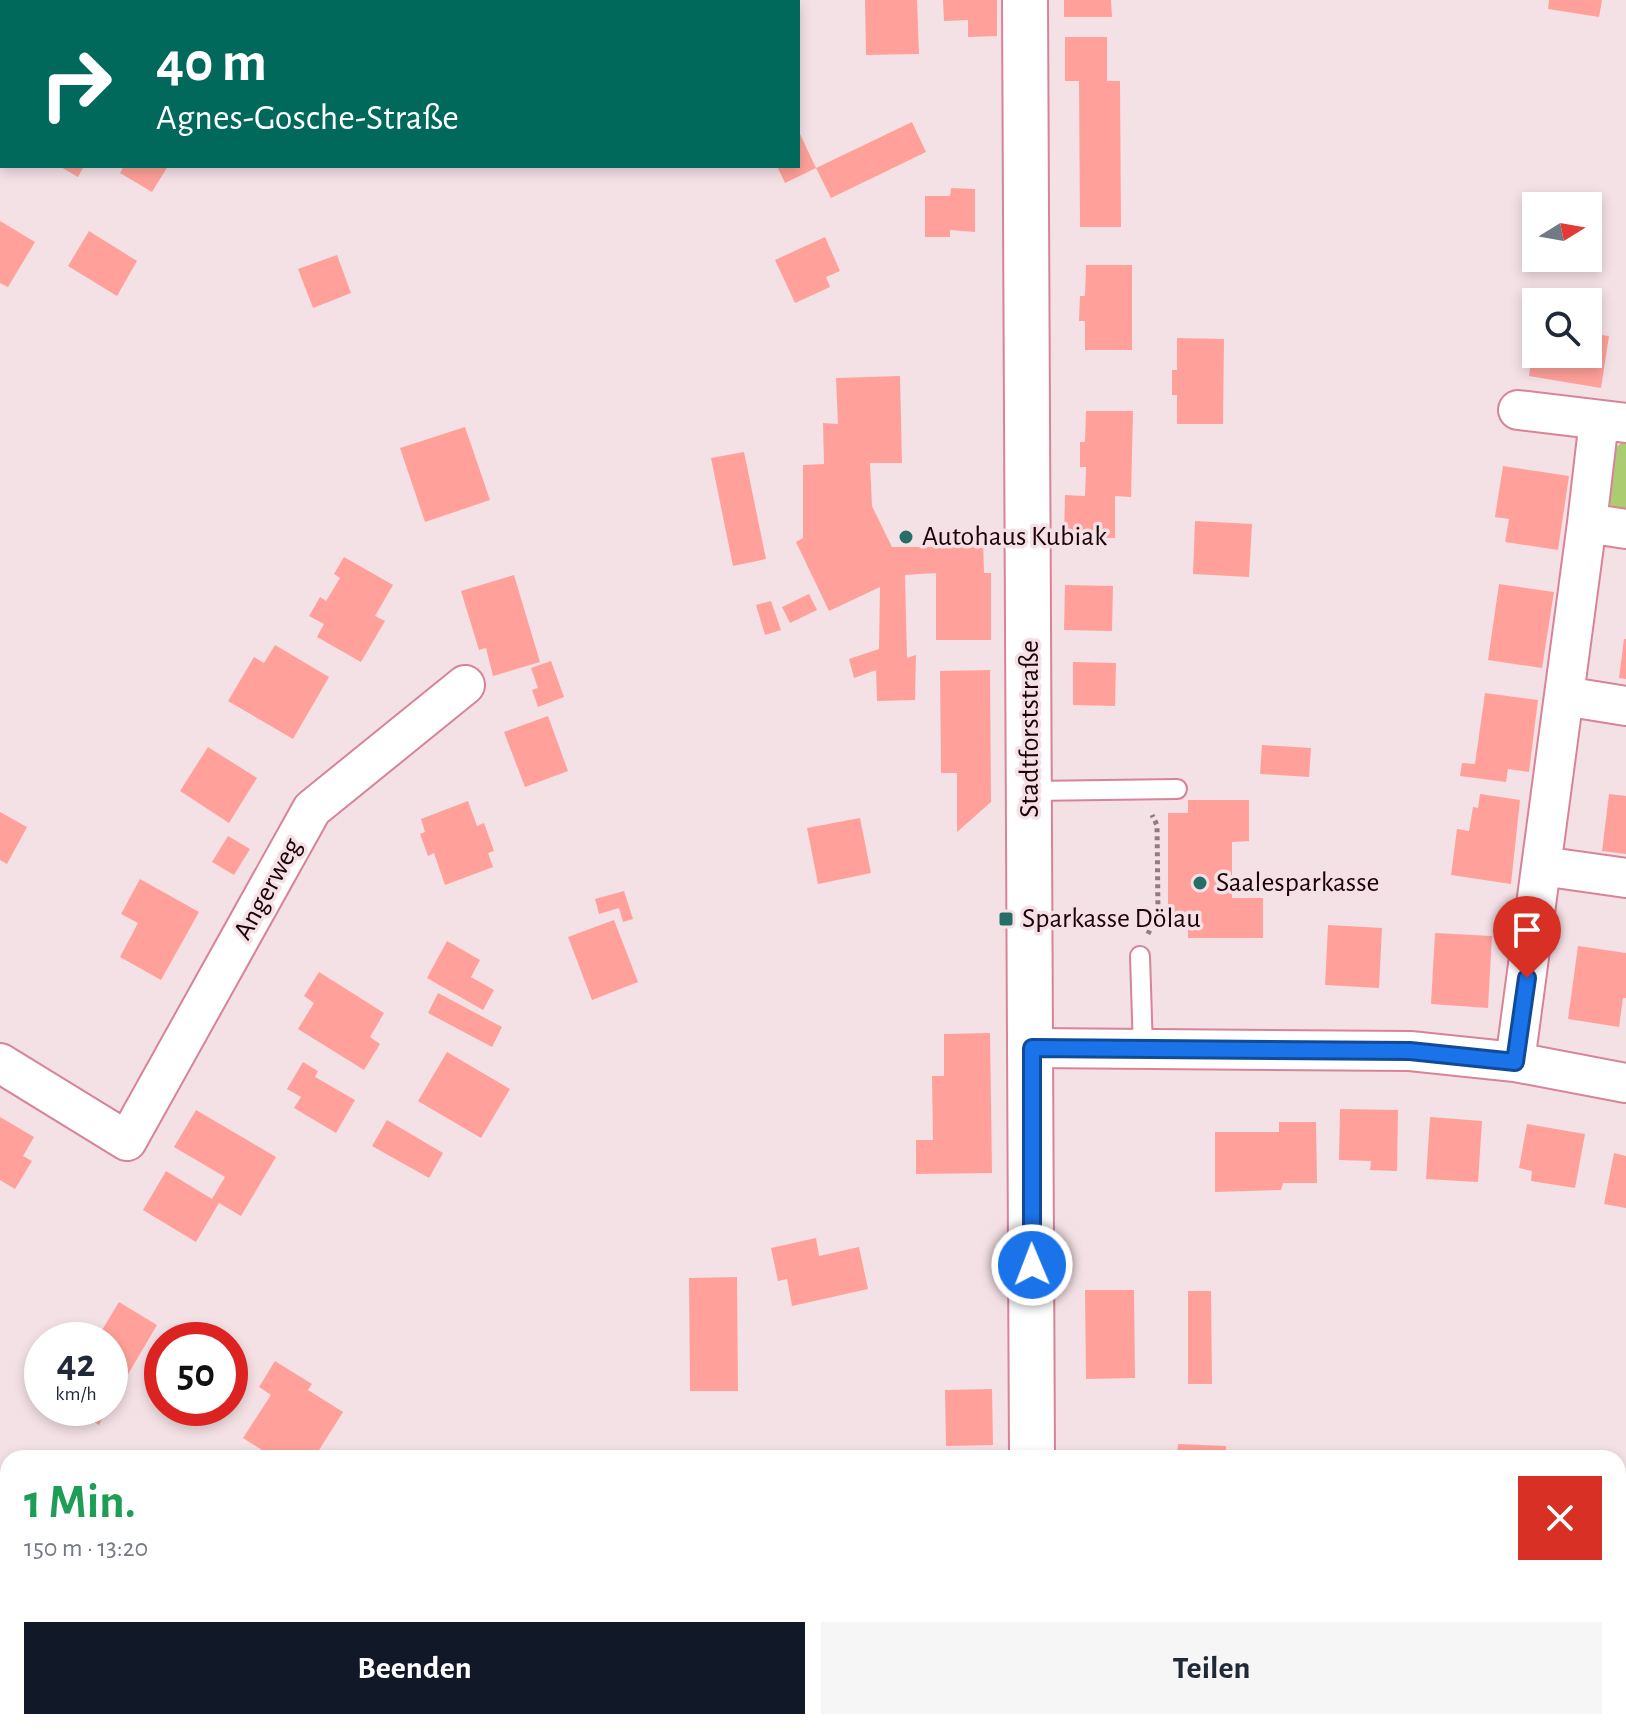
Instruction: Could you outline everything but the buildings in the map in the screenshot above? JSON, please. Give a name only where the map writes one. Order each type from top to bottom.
[{"type":"main road","name":"Stadtforststraße","points":[[1025,0],[1032,1450]]},
{"type":"street","points":[[1515,1062],[1587,523],[1613,421],[1518,410]]},
{"type":"street","points":[[1587,523],[1626,529]]},
{"type":"street","name":"Angerweg","points":[[0,1063],[127,1141],[312,809],[465,685]]},
{"type":"street","points":[[1564,696],[1626,706]]},
{"type":"street","points":[[1542,866],[1626,878]]},
{"type":"street","points":[[1032,1048],[1410,1051],[1515,1062],[1626,1083]]},
{"type":"lane","points":[[1031,791],[1177,789]]},
{"type":"lane","points":[[1140,956],[1143,1049]]},
{"type":"path","points":[[1138,790],[1157,825],[1158,868],[1158,912],[1140,956]]},
{"type":"path","points":[[1158,868],[1167,868]]},
{"type":"green space","points":[[1626,439],[1626,510],[1615,509],[1606,501],[1609,453]]},
{"type":"place","name":"Autohaus Kubiak","points":[[906,537]]},
{"type":"place","name":"Saalesparkasse","points":[[1200,883]]},
{"type":"place","name":"Sparkasse Dölau","points":[[1006,919]]},
{"type":"route","points":[[1032,1265],[1032,1048],[1410,1051],[1515,1062],[1527,978]]}]
